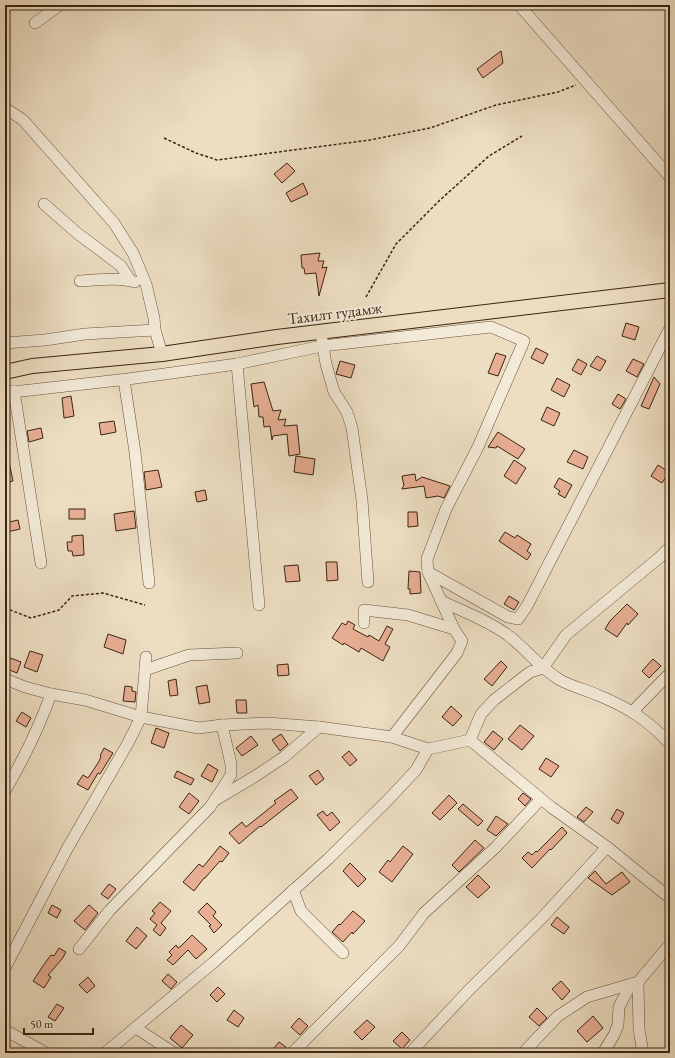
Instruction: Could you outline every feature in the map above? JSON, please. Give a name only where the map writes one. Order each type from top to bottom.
[{"type":"main road","name":"Тахилт гудамж","points":[[5,372],[32,366],[162,354],[321,332],[670,290]]},
{"type":"street","points":[[35,24],[60,5]]},
{"type":"street","points":[[519,5],[670,177]]},
{"type":"street","points":[[5,108],[23,120],[114,223],[133,253],[146,284],[154,318],[155,330],[162,354]]},
{"type":"street","points":[[44,204],[77,233],[121,266],[130,280]]},
{"type":"street","points":[[80,281],[110,279],[130,280],[146,284]]},
{"type":"street","points":[[41,563],[9,391],[124,380],[237,364],[322,346],[491,327],[524,342],[478,447],[446,509],[426,559],[428,572],[454,629],[462,641],[457,653],[392,737]]},
{"type":"street","points":[[428,572],[508,617],[518,619],[527,606],[670,328]]},
{"type":"street","points":[[5,343],[45,340],[85,334],[155,330]]},
{"type":"street","points":[[321,332],[322,346],[334,392],[347,412],[352,428],[362,500],[368,582]]},
{"type":"street","points":[[237,364],[259,605]]},
{"type":"street","points":[[124,380],[135,452],[148,584]]},
{"type":"street","points":[[470,740],[482,714],[494,700],[530,672],[543,668],[566,635],[670,547]]},
{"type":"street","points":[[441,601],[500,630],[510,637],[543,668],[561,680],[624,706],[654,727],[670,744]]},
{"type":"street","points":[[364,624],[364,610],[408,615],[454,629]]},
{"type":"street","points":[[145,670],[189,655],[237,653]]},
{"type":"street","points":[[5,968],[67,849],[128,743],[141,717],[146,657]]},
{"type":"street","points":[[632,712],[670,673]]},
{"type":"street","points":[[5,679],[25,687],[51,694],[85,700],[141,717],[199,728],[222,724],[268,723],[319,727],[392,737],[428,749],[470,740]]},
{"type":"street","points":[[5,792],[43,717],[51,694]]},
{"type":"street","points":[[79,949],[110,910],[210,807],[231,775],[231,764],[222,724]]},
{"type":"street","points":[[215,800],[284,757],[319,727]]},
{"type":"street","points":[[470,740],[541,799],[607,847],[670,898]]},
{"type":"street","points":[[105,1053],[214,962],[328,859],[416,770],[428,749]]},
{"type":"street","points":[[292,1053],[399,946],[424,913],[496,847],[541,799]]},
{"type":"street","points":[[410,1053],[468,991],[541,919],[607,847]]},
{"type":"street","points":[[293,890],[301,911],[344,953]]},
{"type":"street","points":[[603,1053],[618,1025],[619,1007],[634,983],[670,944]]},
{"type":"street","points":[[523,1053],[558,1016],[587,997],[634,983]]},
{"type":"street","points":[[634,983],[643,1053]]},
{"type":"street","points":[[136,1028],[174,1053]]},
{"type":"street","points":[[5,1030],[46,1053]]},
{"type":"path","points":[[164,138],[196,153],[217,160],[370,140],[430,128],[496,105],[558,92],[586,82]]},
{"type":"path","points":[[366,297],[396,244],[440,200],[489,156],[522,136]]},
{"type":"path","points":[[5,608],[31,618],[59,610],[72,596],[103,593],[145,605]]},
{"type":"building","points":[[501,51],[503,63],[483,78],[477,69]]},
{"type":"building","points":[[287,163],[295,171],[282,183],[274,174]]},
{"type":"building","points":[[303,183],[308,194],[291,202],[286,193]]},
{"type":"building","points":[[320,253],[318,261],[324,261],[322,268],[327,267],[319,296],[316,273],[305,274],[304,268],[302,268],[301,255]]},
{"type":"building","points":[[626,323],[639,327],[635,340],[622,336]]},
{"type":"building","points":[[536,348],[548,354],[543,364],[531,358]]},
{"type":"building","points":[[496,353],[506,356],[498,376],[488,373]]},
{"type":"building","points":[[597,356],[606,361],[600,371],[590,366]]},
{"type":"building","points":[[578,359],[587,364],[581,375],[572,370]]},
{"type":"building","points":[[633,359],[644,364],[637,377],[626,371]]},
{"type":"building","points":[[340,361],[355,365],[351,378],[336,374]]},
{"type":"building","points":[[654,377],[660,384],[649,409],[641,406]]},
{"type":"building","points":[[557,378],[570,385],[564,397],[551,390]]},
{"type":"building","points":[[264,382],[273,411],[281,410],[278,420],[286,419],[284,426],[297,425],[300,454],[289,456],[287,434],[273,436],[272,440],[270,426],[264,427],[263,417],[259,417],[258,405],[254,407],[251,384]]},
{"type":"building","points":[[618,394],[626,399],[620,409],[612,404]]},
{"type":"building","points":[[71,396],[74,416],[64,418],[62,398]]},
{"type":"building","points":[[547,407],[560,413],[554,426],[541,420]]},
{"type":"building","points":[[114,421],[116,432],[101,435],[99,423]]},
{"type":"building","points":[[41,428],[43,438],[29,442],[27,431]]},
{"type":"building","points":[[498,432],[525,449],[518,459],[497,446],[496,448],[488,447]]},
{"type":"building","points":[[574,450],[588,457],[583,469],[567,462]]},
{"type":"building","points":[[296,456],[315,459],[313,475],[294,472]]},
{"type":"building","points":[[5,457],[8,457],[13,481],[5,483]]},
{"type":"building","points":[[514,460],[526,468],[516,484],[504,476]]},
{"type":"building","points":[[658,465],[669,472],[662,483],[651,476]]},
{"type":"building","points":[[158,470],[162,487],[146,490],[144,472]]},
{"type":"building","points":[[415,474],[416,481],[422,477],[450,486],[444,498],[438,496],[426,498],[424,486],[402,489],[404,486],[402,476]]},
{"type":"building","points":[[559,478],[572,485],[565,498],[558,494],[560,491],[554,487]]},
{"type":"building","points":[[205,490],[207,500],[197,502],[195,492]]},
{"type":"building","points":[[69,509],[85,509],[85,519],[69,519]]},
{"type":"building","points":[[134,511],[136,528],[116,531],[114,514]]},
{"type":"building","points":[[408,512],[417,512],[418,526],[408,527]]},
{"type":"building","points":[[18,520],[20,529],[7,532],[5,523]]},
{"type":"building","points":[[505,532],[515,538],[517,535],[531,544],[527,551],[531,554],[527,560],[499,541]]},
{"type":"building","points":[[83,535],[84,555],[73,556],[72,551],[68,551],[67,542],[72,542],[72,536]]},
{"type":"building","points":[[326,562],[337,562],[338,580],[327,581]]},
{"type":"building","points":[[298,565],[300,581],[286,582],[284,566]]},
{"type":"building","points":[[409,571],[420,572],[421,593],[410,594],[410,589],[408,589]]},
{"type":"building","points":[[509,596],[519,602],[514,610],[504,604]]},
{"type":"building","points":[[627,604],[638,614],[628,625],[627,623],[617,637],[605,629],[610,621]]},
{"type":"building","points":[[348,621],[355,625],[353,629],[368,637],[369,635],[379,641],[387,626],[393,629],[385,644],[390,647],[383,661],[361,648],[359,652],[332,638],[342,623],[346,625]]},
{"type":"building","points":[[108,634],[126,640],[123,654],[104,647]]},
{"type":"building","points":[[30,651],[43,655],[37,672],[24,667]]},
{"type":"building","points":[[5,656],[21,662],[17,673],[5,668]]},
{"type":"building","points":[[653,659],[661,666],[649,678],[642,671]]},
{"type":"building","points":[[501,661],[507,667],[492,686],[484,679]]},
{"type":"building","points":[[288,664],[289,675],[278,676],[277,665]]},
{"type":"building","points":[[176,679],[178,695],[170,696],[168,681]]},
{"type":"building","points":[[207,685],[210,702],[199,704],[196,687]]},
{"type":"building","points":[[125,686],[132,687],[132,691],[136,692],[135,702],[123,701]]},
{"type":"building","points":[[236,700],[246,700],[247,713],[237,713]]},
{"type":"building","points":[[451,706],[462,716],[453,726],[442,717]]},
{"type":"building","points":[[22,712],[31,718],[26,727],[16,721]]},
{"type":"building","points":[[520,725],[534,736],[522,750],[508,739]]},
{"type":"building","points":[[156,728],[169,733],[164,748],[151,743]]},
{"type":"building","points":[[493,731],[503,739],[494,750],[484,742]]},
{"type":"building","points":[[281,734],[288,744],[280,751],[272,740]]},
{"type":"building","points":[[251,736],[258,745],[242,756],[236,748]]},
{"type":"building","points":[[104,748],[113,753],[100,774],[98,773],[88,790],[77,784],[83,775],[88,778],[98,763]]},
{"type":"building","points":[[349,751],[357,760],[350,766],[342,757]]},
{"type":"building","points":[[546,758],[559,766],[551,777],[539,769]]},
{"type":"building","points":[[208,764],[218,770],[212,782],[201,776]]},
{"type":"building","points":[[318,770],[324,779],[316,785],[309,776]]},
{"type":"building","points":[[177,771],[194,779],[191,785],[174,777]]},
{"type":"building","points":[[291,789],[298,798],[261,827],[260,826],[239,844],[229,833],[242,822],[246,827],[276,803],[274,801]]},
{"type":"building","points":[[189,793],[199,801],[189,814],[179,807]]},
{"type":"building","points":[[523,793],[531,799],[525,806],[518,799]]},
{"type":"building","points":[[449,795],[457,803],[440,820],[432,813]]},
{"type":"building","points":[[463,804],[483,821],[478,826],[458,809]]},
{"type":"building","points":[[586,807],[593,812],[584,822],[577,817]]},
{"type":"building","points":[[617,809],[624,813],[618,824],[611,819]]},
{"type":"building","points":[[323,811],[327,816],[332,812],[340,822],[330,831],[317,815]]},
{"type":"building","points":[[496,816],[508,824],[496,836],[487,830]]},
{"type":"building","points":[[562,827],[567,833],[532,868],[522,858],[528,852],[532,855],[536,851],[537,852]]},
{"type":"building","points":[[475,840],[484,848],[459,872],[452,865]]},
{"type":"building","points":[[220,846],[229,853],[222,862],[220,861],[204,878],[194,891],[183,882],[199,864],[203,867]]},
{"type":"building","points":[[403,846],[413,854],[392,882],[379,872],[388,860],[390,862]]},
{"type":"building","points":[[350,863],[366,879],[358,887],[343,871]]},
{"type":"building","points":[[595,871],[606,884],[622,872],[630,882],[612,895],[588,878]]},
{"type":"building","points":[[478,875],[490,887],[478,898],[466,887]]},
{"type":"building","points":[[109,884],[116,889],[108,899],[101,894]]},
{"type":"building","points":[[160,902],[171,911],[161,923],[166,928],[160,936],[153,930],[157,925],[150,919],[155,913],[152,911]]},
{"type":"building","points":[[207,903],[216,912],[213,916],[222,925],[214,933],[209,926],[211,925],[198,912]]},
{"type":"building","points":[[52,905],[61,910],[57,918],[48,913]]},
{"type":"building","points":[[89,905],[98,913],[85,930],[74,921]]},
{"type":"building","points":[[353,911],[365,921],[343,942],[332,932]]},
{"type":"building","points":[[557,917],[569,927],[564,934],[551,925]]},
{"type":"building","points":[[137,927],[147,936],[136,949],[126,941]]},
{"type":"building","points":[[192,935],[207,949],[196,959],[188,950],[173,965],[167,960],[172,955],[169,952],[176,945],[178,948],[181,946]]},
{"type":"building","points":[[59,948],[66,952],[48,975],[51,977],[44,988],[33,981],[51,955],[54,956]]},
{"type":"building","points":[[168,974],[177,982],[171,989],[162,981]]},
{"type":"building","points":[[88,977],[95,986],[87,993],[79,985]]},
{"type":"building","points":[[561,981],[570,991],[562,1000],[552,989]]},
{"type":"building","points":[[218,987],[225,994],[217,1002],[210,995]]},
{"type":"building","points":[[57,1004],[64,1008],[55,1021],[48,1017]]},
{"type":"building","points":[[537,1008],[547,1018],[539,1026],[529,1017]]},
{"type":"building","points":[[234,1010],[244,1018],[238,1027],[227,1020]]},
{"type":"building","points":[[593,1016],[603,1028],[587,1042],[577,1031]]},
{"type":"building","points":[[299,1018],[308,1026],[300,1035],[291,1027]]},
{"type":"building","points":[[367,1020],[375,1027],[362,1040],[354,1032]]},
{"type":"building","points":[[181,1025],[193,1035],[182,1048],[170,1038]]},
{"type":"building","points":[[402,1032],[410,1040],[402,1049],[393,1041]]},
{"type":"building","points":[[279,1042],[286,1047],[281,1053],[270,1053]]}]
